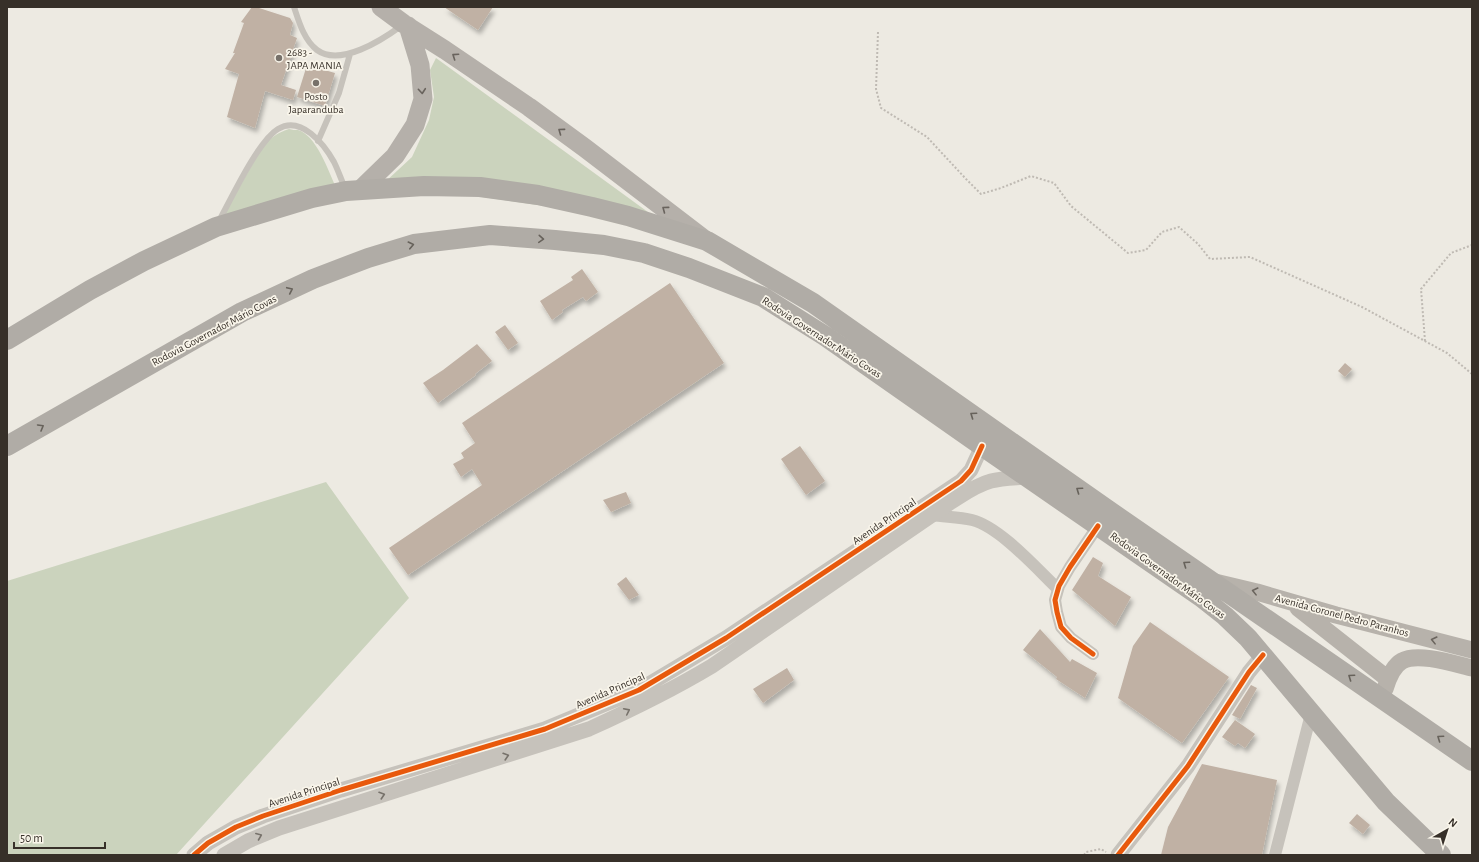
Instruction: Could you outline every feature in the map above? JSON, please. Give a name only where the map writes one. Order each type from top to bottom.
[{"type":"highway","name":"Rodovia Governador Mário Covas","points":[[7,340],[90,290],[144,260],[216,227],[312,198],[353,190],[424,186],[480,187],[538,195],[628,216],[707,241],[813,303],[1472,761]]},
{"type":"highway","name":"Rodovia Governador Mário Covas","points":[[7,446],[242,312],[313,279],[368,258],[414,244],[490,235],[604,245],[644,253],[690,268],[763,298],[825,336],[1026,477],[1201,597],[1225,616],[1248,638],[1386,802],[1442,855]]},
{"type":"main road","points":[[381,7],[404,19],[445,50],[529,107],[707,241]]},
{"type":"main road","points":[[353,190],[394,156],[415,125],[423,99],[420,65],[404,19]]},
{"type":"main road","name":"Avenida Coronel Pedro Paranhos","points":[[1212,581],[1472,650]]},
{"type":"main road","points":[[1290,601],[1388,679]]},
{"type":"main road","points":[[1383,699],[1388,679],[1402,660],[1417,657],[1472,668]]},
{"type":"street","name":"Avenida Principal","points":[[224,855],[248,841],[279,828],[589,729],[627,712],[683,683],[712,666],[922,517],[948,490],[967,475],[971,470],[982,446]]},
{"type":"street","name":"Avenida Principal","points":[[194,855],[208,843],[236,826],[324,796],[545,729],[639,690],[922,517],[980,485],[992,481],[1026,477]]},
{"type":"street","points":[[922,517],[973,520],[990,528],[1008,542],[1058,589]]},
{"type":"street","points":[[1093,654],[1071,638],[1061,627],[1056,612],[1055,600],[1058,589],[1070,567],[1098,526]]},
{"type":"street","points":[[1118,855],[1188,766],[1249,672],[1263,655]]},
{"type":"street","points":[[1275,855],[1311,714]]},
{"type":"street","points":[[324,796],[330,812]]},
{"type":"lane","points":[[294,7],[300,27],[310,43],[317,50],[329,55],[350,54],[385,38],[404,19]]},
{"type":"lane","points":[[318,141],[340,93],[350,54]]},
{"type":"lane","points":[[216,227],[254,157],[264,142],[278,129],[289,125],[299,126],[310,132],[334,161],[353,190]]},
{"type":"path","points":[[878,32],[876,89],[881,108],[927,137],[981,194],[1031,176],[1054,183],[1071,206],[1128,253],[1146,250],[1162,232],[1180,227],[1198,244],[1210,259],[1250,257],[1362,307],[1448,353],[1472,374]]},
{"type":"path","points":[[1425,341],[1421,289],[1451,253],[1472,245]]},
{"type":"path","points":[[1084,855],[1086,852],[1101,849],[1111,855]]},
{"type":"green space","points":[[436,58],[663,223],[384,183],[412,157],[429,120],[434,97],[430,70]]},
{"type":"green space","points":[[289,129],[298,130],[304,133],[316,146],[335,185],[221,220],[262,147],[274,136]]},
{"type":"green space","points":[[326,482],[409,598],[176,855],[7,855],[7,581]]},
{"type":"building","points":[[252,7],[290,18],[293,23],[290,35],[297,38],[281,85],[296,90],[293,100],[265,91],[255,128],[227,117],[239,74],[225,69],[235,53],[233,53],[244,23],[241,22]]},
{"type":"building","points":[[444,7],[493,7],[478,30]]},
{"type":"building","points":[[307,65],[335,73],[325,106],[297,97]]},
{"type":"building","points":[[582,269],[598,292],[586,301],[583,297],[562,310],[563,312],[552,320],[540,301],[573,280],[571,277]]},
{"type":"building","points":[[670,283],[724,363],[408,575],[389,548],[482,485],[472,469],[461,477],[453,464],[464,458],[461,453],[475,443],[462,423]]},
{"type":"building","points":[[505,325],[518,343],[508,350],[495,332]]},
{"type":"building","points":[[477,344],[492,361],[475,374],[476,375],[438,403],[423,383]]},
{"type":"building","points":[[1345,363],[1352,369],[1345,377],[1338,371]]},
{"type":"building","points":[[800,446],[825,481],[806,495],[781,459]]},
{"type":"building","points":[[626,492],[631,503],[611,512],[603,500]]},
{"type":"building","points":[[1093,557],[1103,563],[1098,576],[1131,597],[1115,626],[1072,590]]},
{"type":"building","points":[[626,577],[639,595],[629,600],[617,584]]},
{"type":"building","points":[[1150,622],[1229,677],[1182,743],[1118,698],[1133,646]]},
{"type":"building","points":[[1040,629],[1070,662],[1072,659],[1097,673],[1085,698],[1056,679],[1057,677],[1023,650]]},
{"type":"building","points":[[787,668],[794,680],[763,703],[753,689]]},
{"type":"building","points":[[1251,685],[1257,688],[1240,719],[1232,715]]},
{"type":"building","points":[[1235,720],[1255,734],[1245,748],[1238,743],[1235,746],[1222,737]]},
{"type":"building","points":[[1202,764],[1277,780],[1262,855],[1161,855],[1168,827]]},
{"type":"building","points":[[1357,814],[1370,825],[1363,834],[1349,823]]},
{"type":"cycle path","points":[[194,855],[208,843],[236,827],[263,816],[341,790],[545,729],[639,690],[726,638],[961,481],[971,470],[982,446]]},
{"type":"cycle path","points":[[1093,654],[1071,638],[1061,627],[1055,600],[1059,586],[1070,567],[1098,526]]},
{"type":"cycle path","points":[[1118,855],[1188,766],[1249,672],[1263,655]]},
{"type":"place","name":"2683 - JAPA MANIA","points":[[279,58]]},
{"type":"place","name":"Posto Japaranduba","points":[[316,83]]}]
